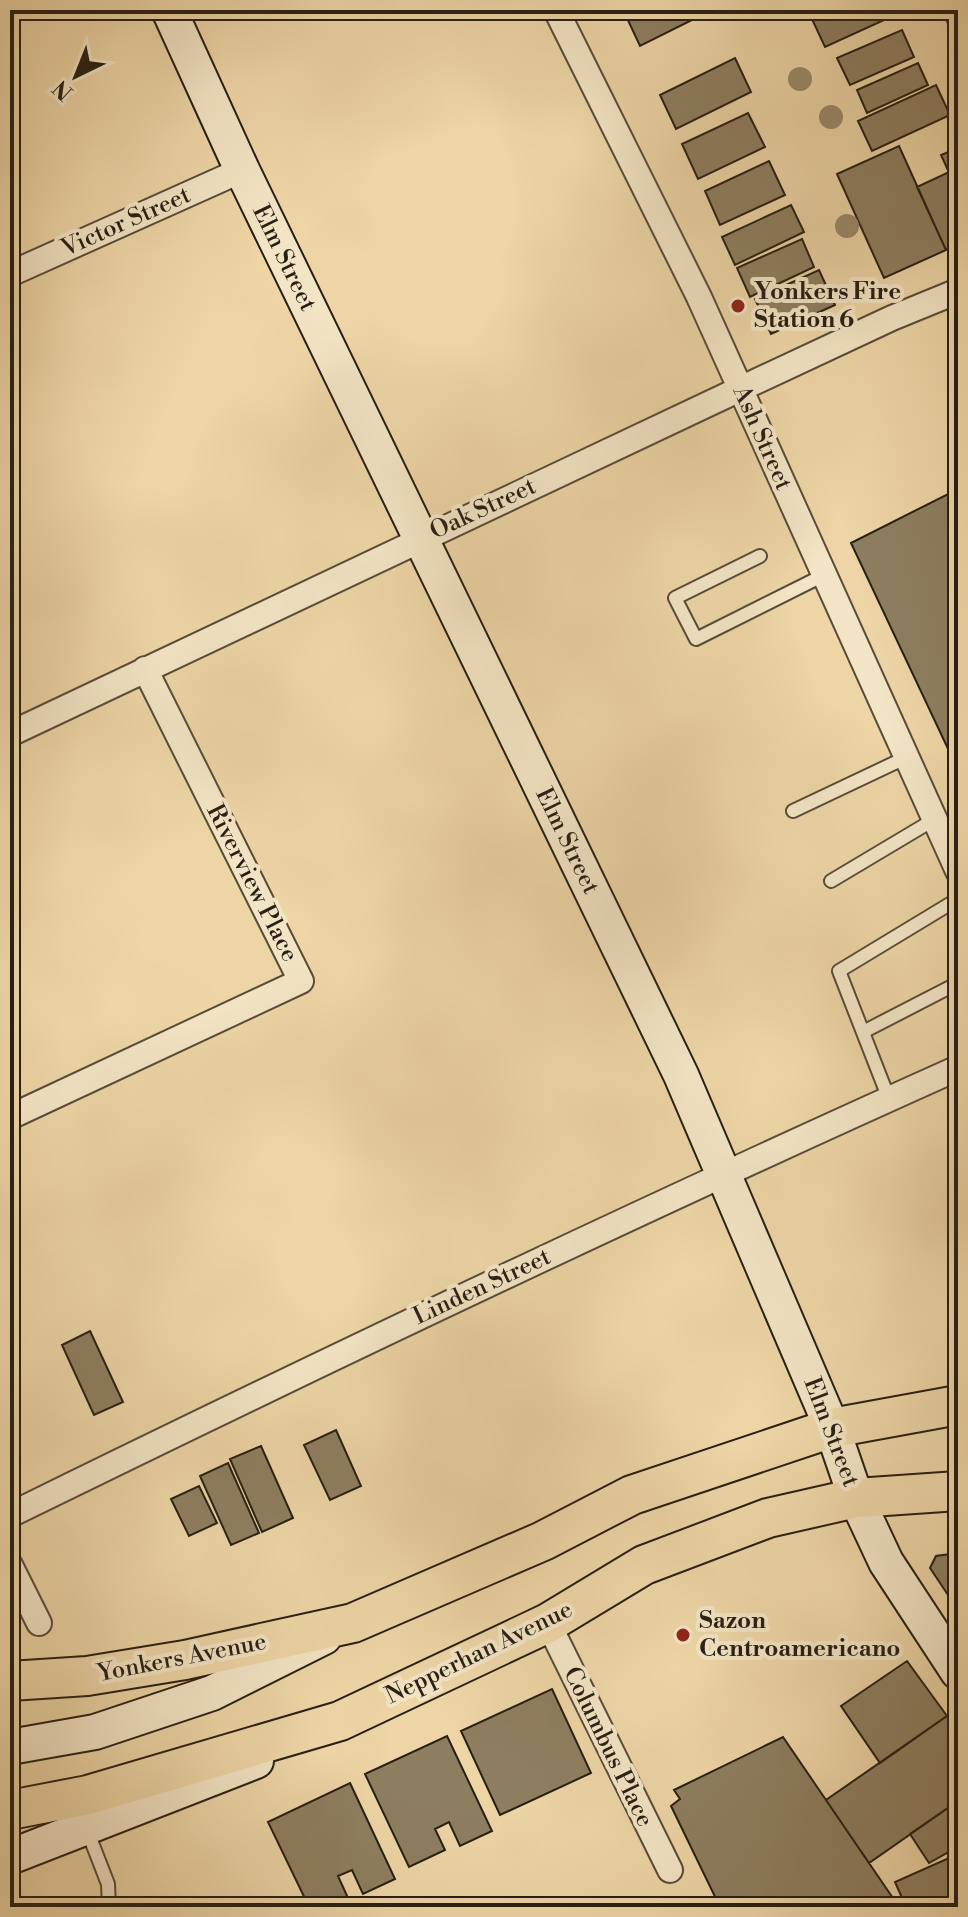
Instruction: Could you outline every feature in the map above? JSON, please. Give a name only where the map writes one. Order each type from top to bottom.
[{"type":"main road","points":[[353,1623],[543,1541],[632,1495],[832,1428],[958,1405]]},
{"type":"main road","name":"Nepperhan Avenue","points":[[340,1721],[548,1623],[644,1565],[768,1518],[856,1498],[958,1491]]},
{"type":"main road","name":"Yonkers Avenue","points":[[10,1681],[87,1676],[171,1662],[353,1623]]},
{"type":"main road","points":[[10,1810],[88,1795],[340,1721]]},
{"type":"street","name":"Elm Street","points":[[169,10],[242,170],[681,1075],[832,1428],[856,1498],[891,1573],[958,1672]]},
{"type":"street","name":"Ash Street","points":[[556,10],[699,297],[958,871]]},
{"type":"street","name":"Victor Street","points":[[10,274],[242,170]]},
{"type":"street","name":"Oak Street","points":[[10,734],[740,389],[892,318],[958,291]]},
{"type":"street","name":"Riverview Place","points":[[10,1117],[301,981],[145,669]]},
{"type":"street","name":"Linden Street","points":[[10,1515],[297,1375],[723,1174],[958,1068]]},
{"type":"street","points":[[10,1565],[39,1623]]},
{"type":"street","points":[[10,1747],[95,1732],[212,1693],[353,1623]]},
{"type":"street","name":"Columbus Place","points":[[548,1623],[670,1870]]},
{"type":"street","name":"Nepperhan Avenue","points":[[10,1857],[246,1765],[340,1721]]},
{"type":"lane","points":[[760,556],[675,598],[696,639],[824,575]]},
{"type":"lane","points":[[793,811],[907,757]]},
{"type":"lane","points":[[831,881],[935,819]]},
{"type":"lane","points":[[889,1099],[839,971],[958,899]]},
{"type":"lane","points":[[863,1032],[958,983]]},
{"type":"lane","points":[[86,1828],[108,1884],[109,1907]]},
{"type":"building","points":[[639,10],[700,10],[702,15],[640,46],[626,16]]},
{"type":"building","points":[[826,10],[892,10],[895,15],[825,47],[811,17]]},
{"type":"building","points":[[902,30],[914,57],[850,85],[837,58]]},
{"type":"building","points":[[735,58],[751,92],[676,129],[660,95]]},
{"type":"building","points":[[918,63],[928,85],[867,113],[857,90]]},
{"type":"building","points":[[936,85],[950,115],[872,151],[858,121]]},
{"type":"building","points":[[748,113],[765,147],[698,179],[682,144]]},
{"type":"building","points":[[899,146],[946,250],[884,278],[837,174]]},
{"type":"building","points":[[958,148],[958,192],[941,155]]},
{"type":"building","points":[[769,161],[785,195],[720,225],[705,191]]},
{"type":"building","points":[[949,172],[958,192],[958,245],[946,250],[917,187]]},
{"type":"building","points":[[791,205],[804,232],[735,265],[722,237]]},
{"type":"building","points":[[802,239],[814,267],[750,297],[737,268]]},
{"type":"building","points":[[819,270],[835,305],[771,334],[755,299]]},
{"type":"building","points":[[958,489],[958,770],[851,543]]},
{"type":"building","points":[[90,1331],[123,1402],[94,1415],[62,1345]]},
{"type":"building","points":[[336,1430],[361,1486],[330,1500],[304,1445]]},
{"type":"building","points":[[261,1446],[293,1518],[262,1532],[230,1459]]},
{"type":"building","points":[[228,1463],[259,1533],[231,1545],[200,1476]]},
{"type":"building","points":[[199,1486],[217,1523],[189,1536],[171,1499]]},
{"type":"building","points":[[958,1553],[958,1610],[930,1568],[936,1556]]},
{"type":"building","points":[[907,1661],[947,1716],[880,1763],[841,1706]]},
{"type":"building","points":[[552,1689],[591,1773],[500,1815],[461,1731]]},
{"type":"building","points":[[947,1716],[958,1731],[958,1801],[869,1863],[826,1800]]},
{"type":"building","points":[[447,1736],[492,1831],[460,1846],[449,1822],[435,1829],[445,1850],[409,1867],[365,1774]]},
{"type":"building","points":[[783,1737],[899,1907],[720,1907],[671,1806],[680,1799],[674,1790]]},
{"type":"building","points":[[350,1783],[395,1879],[363,1894],[352,1870],[338,1876],[348,1898],[328,1907],[309,1907],[268,1822]]},
{"type":"building","points":[[958,1801],[958,1854],[952,1857],[947,1853],[929,1863],[910,1834]]},
{"type":"building","points":[[958,1854],[958,1893],[928,1907],[906,1907],[895,1882]]},
{"type":"place","name":"Yonkers Fire Station 6","points":[[738,306]]},
{"type":"place","name":"Sazon Centroamericano","points":[[683,1635]]}]
